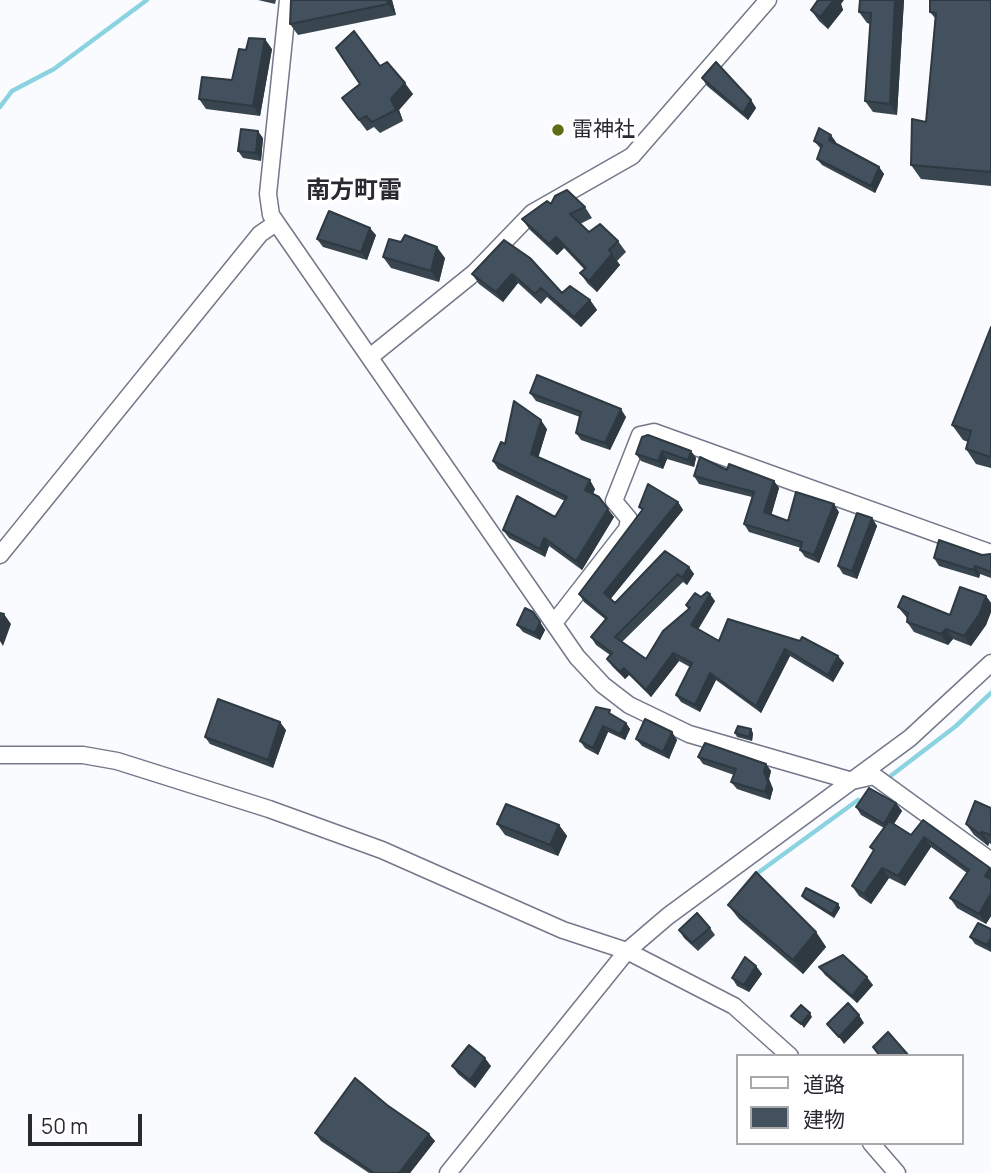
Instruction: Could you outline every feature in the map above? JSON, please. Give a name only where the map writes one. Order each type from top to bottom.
[{"type":"street","points":[[288,0],[268,206],[276,223],[577,657],[603,685],[629,705],[689,734],[852,781],[874,776],[991,860]]},
{"type":"street","points":[[370,357],[474,272],[532,213],[632,156],[768,0]]},
{"type":"street","points":[[0,555],[260,234],[276,223]]},
{"type":"street","points":[[554,623],[627,529],[629,519],[614,501],[640,435],[654,432],[991,553]]},
{"type":"street","points":[[448,1173],[627,951],[668,916],[926,724],[991,663]]},
{"type":"street","points":[[1,756],[83,755],[117,761],[269,809],[382,850],[563,930],[627,951],[734,1006],[788,1054]]},
{"type":"street","points":[[874,1145],[897,1173]]},
{"type":"building","points":[[291,0],[387,0],[388,4],[290,24]]},
{"type":"building","points":[[818,0],[834,0],[820,17],[811,10]]},
{"type":"building","points":[[860,0],[895,0],[890,104],[865,101],[871,13],[859,12]]},
{"type":"building","points":[[930,0],[991,0],[991,172],[911,165],[912,119],[926,122],[936,13],[930,12]]},
{"type":"building","points":[[354,31],[380,66],[387,62],[405,83],[391,99],[396,110],[372,122],[366,116],[359,120],[342,98],[360,84],[336,48]]},
{"type":"building","points":[[249,38],[265,39],[253,106],[199,99],[202,77],[232,80],[239,49],[246,50]]},
{"type":"building","points":[[716,62],[751,100],[743,113],[702,78]]},
{"type":"building","points":[[819,128],[831,135],[829,140],[879,167],[871,186],[817,159],[822,145],[814,141]]},
{"type":"building","points":[[241,129],[258,131],[256,153],[238,151]]},
{"type":"building","points":[[567,190],[585,207],[570,214],[589,232],[600,224],[618,241],[609,250],[612,254],[589,281],[580,273],[586,268],[556,237],[549,244],[522,219],[547,201],[551,204],[555,196]]},
{"type":"building","points":[[329,211],[370,228],[361,252],[317,239]]},
{"type":"building","points":[[405,235],[437,247],[431,271],[383,257],[389,239],[401,242]]},
{"type":"building","points":[[504,240],[530,258],[562,293],[570,286],[590,300],[574,317],[541,288],[535,294],[512,274],[496,292],[472,274]]},
{"type":"building","points":[[991,327],[991,457],[966,449],[971,431],[952,425]]},
{"type":"building","points":[[537,375],[621,409],[605,443],[576,433],[581,412],[530,393]]},
{"type":"building","points":[[514,401],[541,420],[531,454],[590,480],[585,490],[599,497],[608,509],[576,561],[544,538],[540,549],[503,530],[517,496],[555,517],[567,497],[493,461],[501,442],[505,444]]},
{"type":"building","points":[[648,435],[691,451],[688,460],[662,451],[658,461],[636,454],[642,437]]},
{"type":"building","points":[[700,457],[727,470],[729,464],[774,481],[764,512],[788,521],[796,492],[834,504],[814,555],[800,550],[802,542],[744,524],[754,492],[694,476]]},
{"type":"building","points":[[648,484],[678,502],[604,593],[615,603],[665,551],[689,567],[682,578],[678,574],[615,637],[646,659],[663,631],[690,608],[686,605],[695,593],[701,597],[707,592],[710,594],[691,625],[719,641],[728,619],[800,641],[802,637],[838,656],[828,675],[785,649],[756,706],[710,673],[695,705],[676,695],[692,663],[673,653],[646,690],[624,668],[620,672],[607,659],[612,653],[591,637],[607,618],[579,594],[643,509],[639,507]]},
{"type":"building","points":[[857,513],[872,518],[852,571],[838,566]]},
{"type":"building","points":[[939,540],[982,555],[991,554],[991,572],[975,566],[973,570],[934,558]]},
{"type":"building","points":[[960,587],[986,596],[979,615],[964,636],[946,629],[941,634],[907,622],[908,613],[898,607],[903,596],[950,615]]},
{"type":"building","points":[[525,608],[533,612],[540,622],[535,633],[517,625]]},
{"type":"building","points":[[218,699],[280,722],[268,760],[205,737]]},
{"type":"building","points":[[596,707],[610,710],[609,713],[626,723],[620,734],[603,726],[593,748],[580,741]]},
{"type":"building","points":[[645,719],[672,732],[663,752],[636,739]]},
{"type":"building","points":[[738,726],[751,729],[749,737],[735,733]]},
{"type":"building","points":[[705,743],[766,764],[764,772],[768,782],[765,792],[731,782],[736,769],[698,757]]},
{"type":"building","points":[[869,788],[896,803],[884,824],[856,807]]},
{"type":"building","points":[[975,801],[991,808],[991,835],[982,832],[980,834],[966,824]]},
{"type":"building","points":[[506,804],[559,825],[550,845],[497,824]]},
{"type":"building","points":[[923,820],[990,868],[985,876],[991,879],[991,896],[979,914],[950,898],[969,870],[924,837],[898,876],[882,868],[864,894],[852,886],[874,850],[870,847],[889,821],[911,835]]},
{"type":"building","points":[[756,872],[816,932],[793,960],[728,905]]},
{"type":"building","points":[[806,888],[838,904],[832,914],[802,896]]},
{"type":"building","points":[[697,913],[710,928],[692,943],[679,930]]},
{"type":"building","points":[[978,923],[991,929],[991,938],[987,945],[970,937]]},
{"type":"building","points":[[843,955],[867,977],[852,996],[819,967]]},
{"type":"building","points":[[745,957],[756,966],[744,985],[732,978]]},
{"type":"building","points":[[848,1003],[859,1015],[839,1037],[827,1024]]},
{"type":"building","points":[[801,1005],[810,1013],[801,1024],[791,1016]]},
{"type":"building","points":[[888,1032],[907,1054],[878,1054],[873,1047]]},
{"type":"building","points":[[469,1045],[485,1058],[470,1080],[452,1066]]},
{"type":"building","points":[[355,1078],[387,1105],[429,1134],[399,1173],[374,1173],[315,1133]]},
{"type":"waterway","points":[[0,107],[12,91],[54,69],[147,0]]},
{"type":"waterway","points":[[888,778],[956,726],[991,693]]},
{"type":"waterway","points":[[755,875],[858,800]]},
{"type":"place","name":"雷神社","points":[[558,130]]},
{"type":"district","name":"南方町雷","points":[[354,191]]}]
